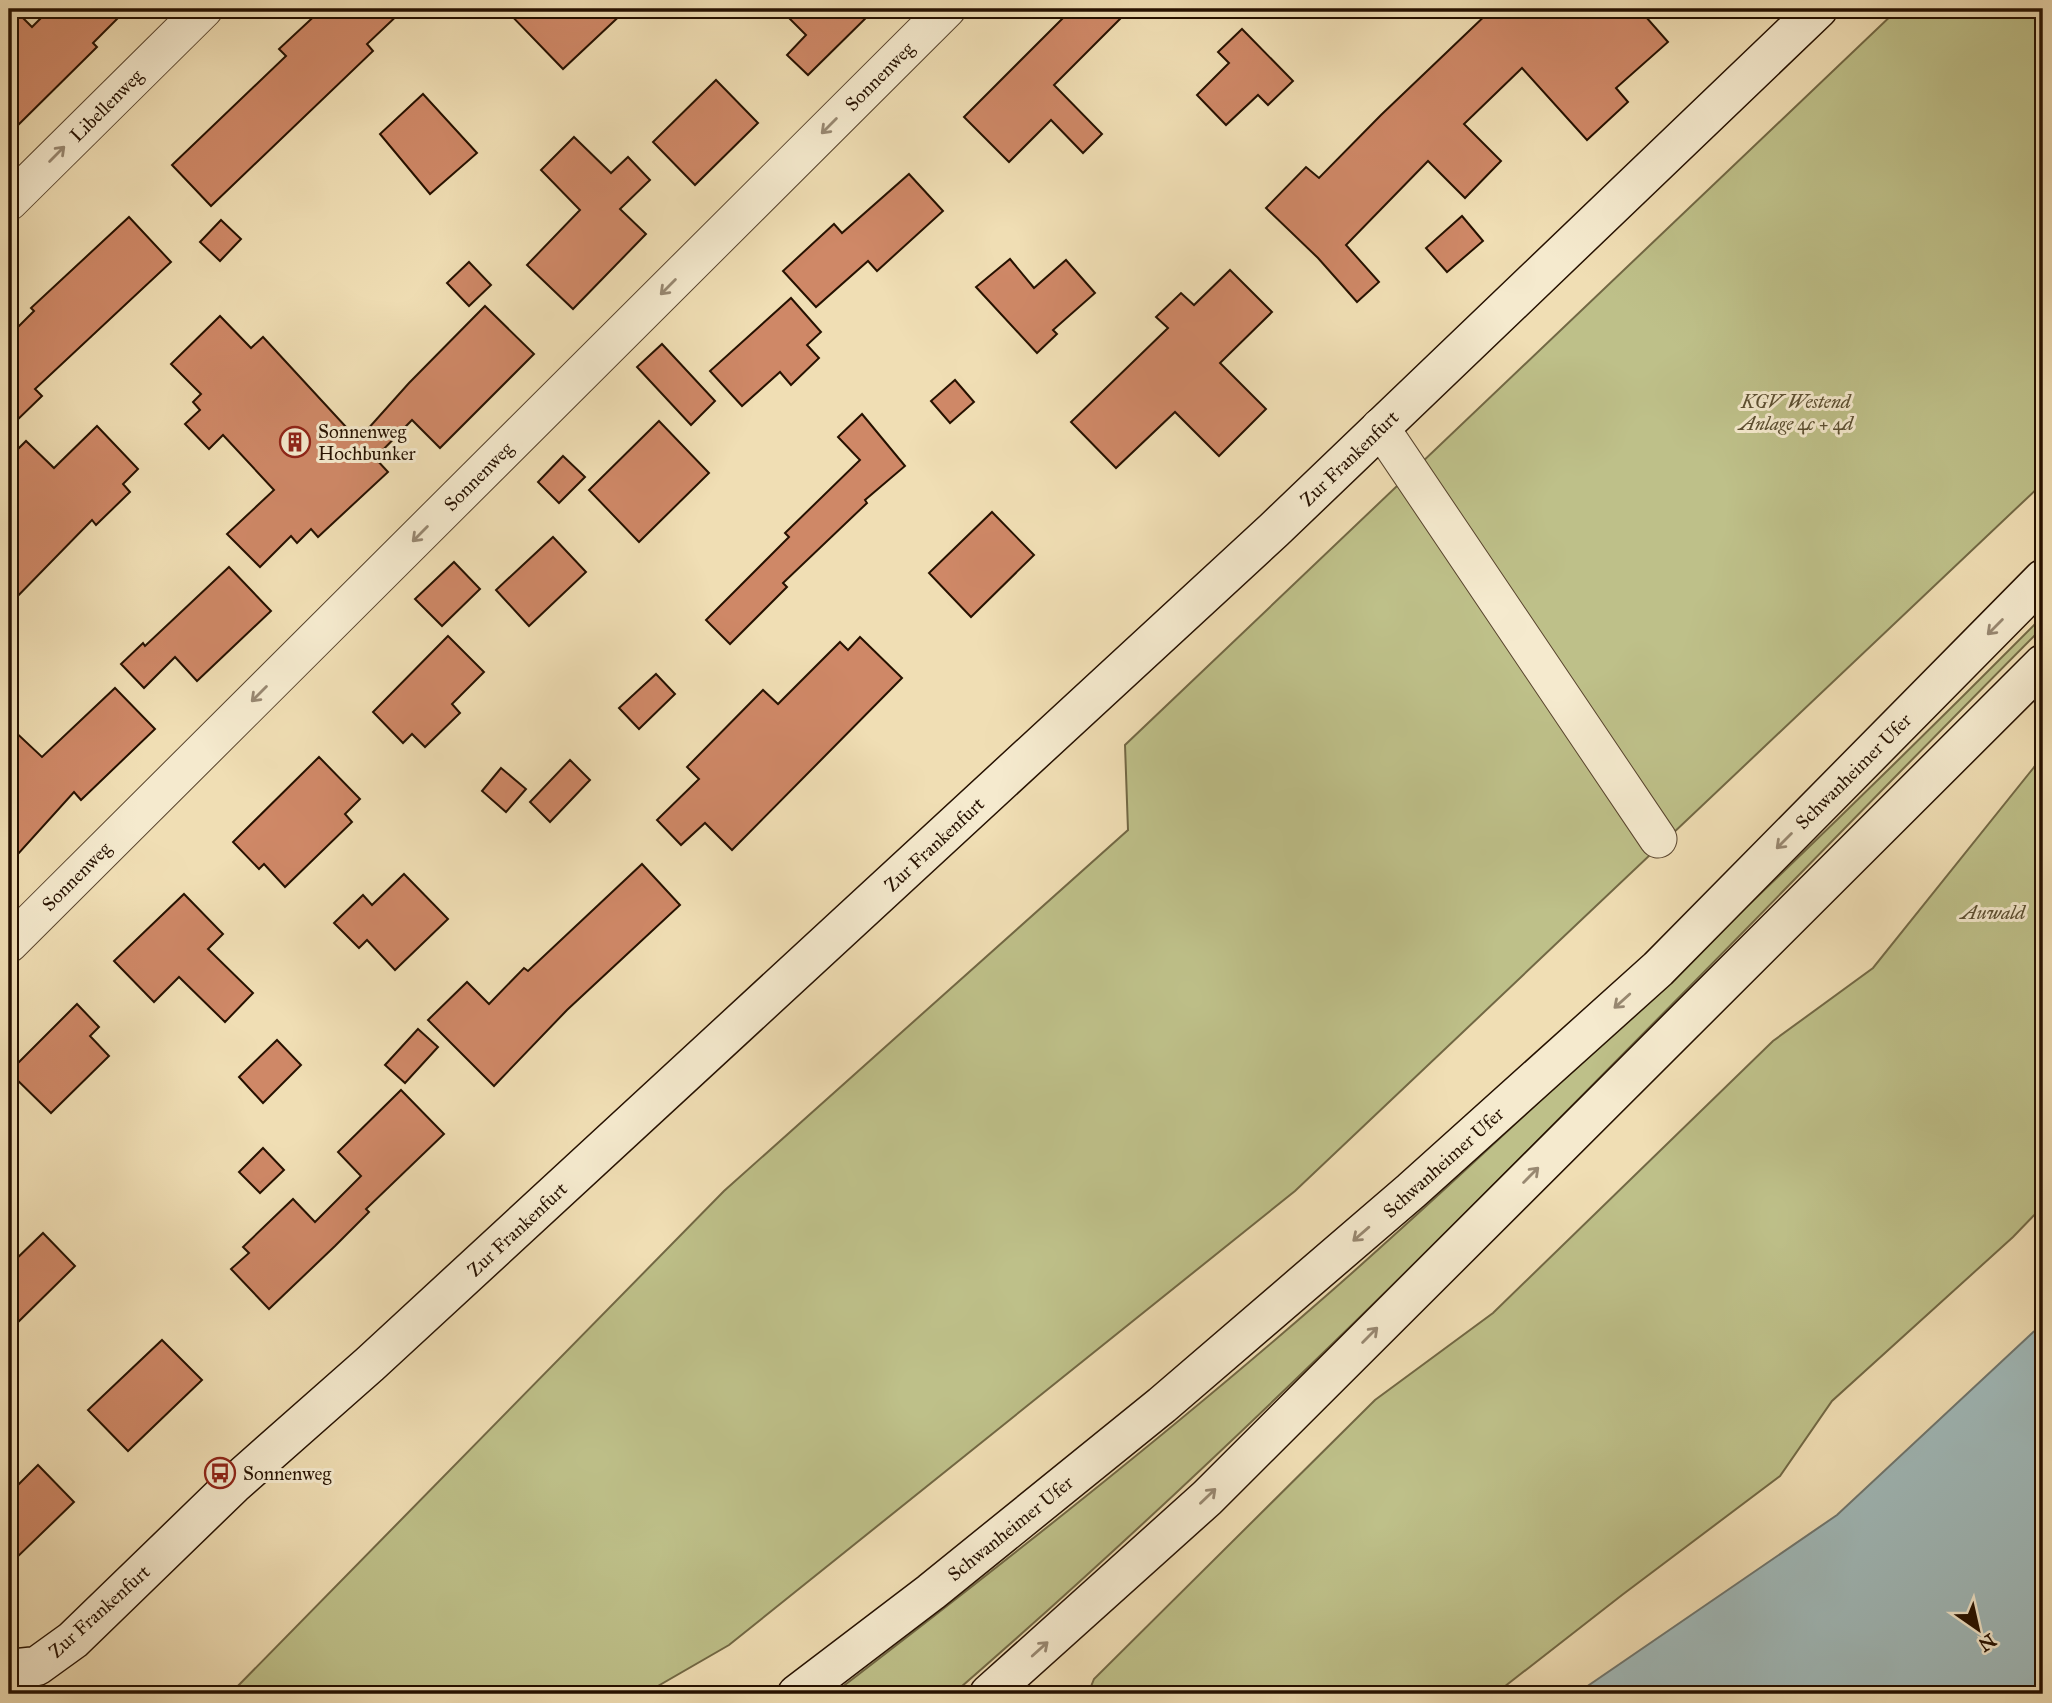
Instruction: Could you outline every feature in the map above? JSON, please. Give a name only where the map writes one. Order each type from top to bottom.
[{"type":"main road","name":"Zur Frankenfurt","points":[[23,1668],[73,1640],[233,1485],[391,1345],[1274,530],[1818,9]]},
{"type":"main road","name":"Schwanheimer Ufer","points":[[797,1694],[931,1592],[1162,1405],[1411,1191],[1658,969],[2043,579]]},
{"type":"main road","points":[[989,1694],[1207,1497],[2043,664]]},
{"type":"street","name":"Libellenweg","points":[[9,202],[204,9]]},
{"type":"street","name":"Sonnenweg","points":[[9,944],[947,9]]},
{"type":"street","points":[[1380,427],[1658,839]]},
{"type":"green space","name":"KGV Westend Anlage 4c + 4d","points":[[1898,9],[2043,9],[2043,483],[1295,1191],[729,1645],[644,1694],[230,1694],[724,1191],[1128,830],[1125,745]]},
{"type":"green space","points":[[2043,616],[2043,627],[1508,1171],[1235,1437],[953,1694],[833,1694],[1145,1448],[1356,1269],[1500,1139],[1741,912]]},
{"type":"green space","name":"Auwald","points":[[2043,756],[2043,1206],[2013,1237],[1832,1401],[1780,1476],[1495,1694],[1088,1694],[1094,1679],[1375,1400],[1493,1313],[1773,1041],[1873,968]]},
{"type":"water","points":[[2043,1323],[2043,1694],[1576,1694],[1837,1515]]},
{"type":"building","points":[[9,9],[14,9],[32,27],[50,9],[127,9],[93,43],[97,47],[9,134]]},
{"type":"building","points":[[322,9],[404,9],[367,44],[373,51],[211,206],[172,165],[286,56],[279,49]]},
{"type":"building","points":[[505,9],[627,9],[563,69]]},
{"type":"building","points":[[780,9],[875,9],[808,75],[787,55],[806,35]]},
{"type":"building","points":[[1072,9],[1130,9],[1054,85],[1102,134],[1083,153],[1051,120],[1009,162],[964,117]]},
{"type":"building","points":[[1492,9],[1639,9],[1668,42],[1616,88],[1628,102],[1587,140],[1522,68],[1464,124],[1501,161],[1465,198],[1428,161],[1346,245],[1379,282],[1357,302],[1318,258],[1266,208],[1306,167],[1319,178]]},
{"type":"building","points":[[1242,29],[1293,81],[1268,105],[1258,95],[1226,125],[1197,95],[1229,63],[1218,52]]},
{"type":"building","points":[[716,80],[758,123],[695,185],[653,142]]},
{"type":"building","points":[[423,94],[477,153],[430,194],[380,134]]},
{"type":"building","points":[[574,137],[611,173],[628,157],[650,180],[620,209],[646,234],[573,309],[527,265],[580,210],[541,170]]},
{"type":"building","points":[[909,174],[943,211],[877,271],[868,261],[816,307],[783,271],[834,224],[842,233]]},
{"type":"building","points":[[1462,216],[1483,241],[1447,272],[1426,248]]},
{"type":"building","points":[[129,217],[171,262],[35,389],[42,396],[9,428],[9,336],[34,311],[31,308]]},
{"type":"building","points":[[221,220],[241,239],[220,261],[200,242]]},
{"type":"building","points":[[1010,259],[1034,288],[1066,260],[1095,293],[1053,330],[1057,334],[1037,353],[976,287]]},
{"type":"building","points":[[469,262],[491,285],[469,306],[447,283]]},
{"type":"building","points":[[1230,270],[1272,312],[1220,363],[1266,409],[1219,456],[1175,412],[1116,468],[1071,422],[1168,328],[1156,317],[1181,293],[1194,305]]},
{"type":"building","points":[[791,298],[821,332],[807,345],[819,358],[791,385],[780,372],[742,406],[710,371]]},
{"type":"building","points":[[485,306],[534,354],[440,448],[412,420],[375,458],[388,472],[318,537],[311,529],[297,543],[291,536],[260,567],[227,534],[274,490],[223,435],[209,449],[185,424],[200,410],[193,402],[201,394],[171,364],[220,316],[251,348],[263,337],[358,440],[409,383]]},
{"type":"building","points":[[662,344],[715,401],[691,425],[637,367]]},
{"type":"building","points":[[955,380],[974,402],[950,423],[931,401]]},
{"type":"building","points":[[862,414],[905,466],[865,500],[867,503],[783,583],[787,587],[730,644],[706,620],[789,537],[785,533],[860,460],[838,437]]},
{"type":"building","points":[[659,421],[709,473],[639,542],[589,490]]},
{"type":"building","points":[[97,426],[138,469],[123,484],[130,492],[96,525],[92,520],[9,605],[9,458],[26,441],[54,468]]},
{"type":"building","points":[[563,456],[585,477],[559,503],[538,482]]},
{"type":"building","points":[[992,512],[1034,555],[971,617],[929,573]]},
{"type":"building","points":[[553,537],[586,572],[529,626],[496,590]]},
{"type":"building","points":[[454,562],[480,589],[442,626],[415,599]]},
{"type":"building","points":[[229,567],[271,611],[197,681],[175,657],[144,688],[121,664],[143,643],[145,646]]},
{"type":"building","points":[[448,636],[484,672],[452,704],[460,713],[425,747],[412,734],[403,743],[373,712]]},
{"type":"building","points":[[860,637],[902,678],[732,850],[705,823],[681,845],[657,820],[699,779],[687,767],[763,690],[778,704],[840,642],[848,650]]},
{"type":"building","points":[[656,674],[675,694],[639,729],[619,708]]},
{"type":"building","points":[[115,688],[155,729],[81,800],[74,792],[9,864],[9,726],[42,757]]},
{"type":"building","points":[[319,757],[360,799],[345,814],[352,822],[285,887],[264,864],[259,869],[233,842]]},
{"type":"building","points":[[570,760],[590,780],[550,822],[530,802]]},
{"type":"building","points":[[501,768],[526,789],[506,812],[482,791]]},
{"type":"building","points":[[642,864],[680,905],[567,1010],[494,1086],[428,1020],[467,982],[489,1004],[524,968],[528,971]]},
{"type":"building","points":[[404,874],[448,919],[395,970],[367,940],[359,948],[334,923],[363,895],[372,905]]},
{"type":"building","points":[[184,894],[223,934],[208,949],[253,993],[225,1022],[179,977],[154,1002],[114,961]]},
{"type":"building","points":[[77,1004],[99,1027],[90,1036],[109,1056],[51,1113],[9,1072]]},
{"type":"building","points":[[418,1029],[438,1047],[405,1083],[385,1065]]},
{"type":"building","points":[[277,1040],[301,1065],[263,1103],[239,1077]]},
{"type":"building","points":[[401,1090],[444,1134],[366,1209],[369,1212],[335,1246],[269,1309],[231,1269],[249,1253],[243,1247],[293,1199],[315,1222],[361,1176],[338,1152]]},
{"type":"building","points":[[263,1148],[284,1170],[260,1193],[239,1172]]},
{"type":"building","points":[[43,1233],[75,1266],[9,1331],[9,1266]]},
{"type":"building","points":[[162,1340],[202,1380],[128,1451],[88,1410]]},
{"type":"building","points":[[38,1465],[74,1502],[9,1565],[9,1494]]},
{"type":"place","name":"Sonnenweg Hochbunker","points":[[295,442]]},
{"type":"place","name":"Sonnenweg","points":[[220,1473]]}]
